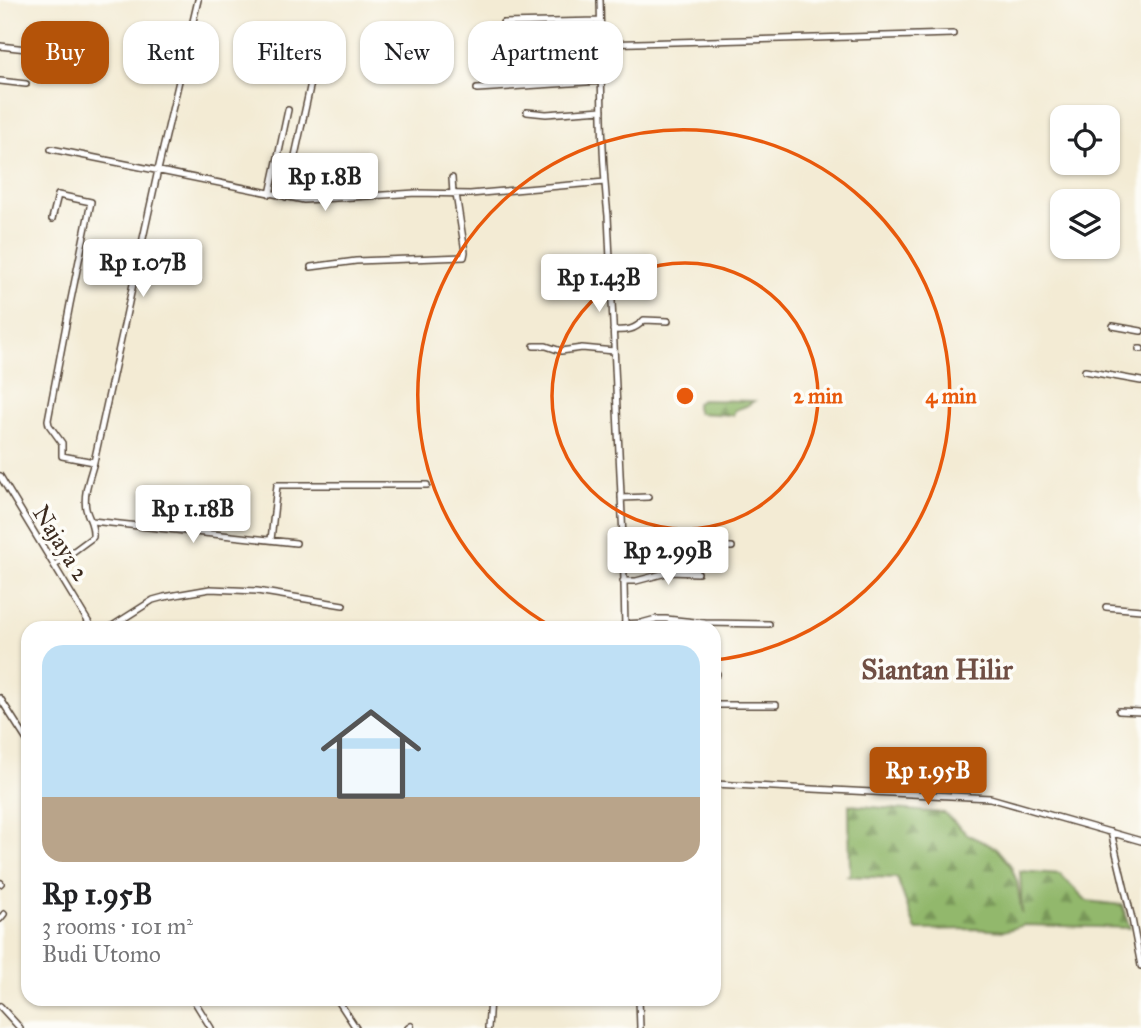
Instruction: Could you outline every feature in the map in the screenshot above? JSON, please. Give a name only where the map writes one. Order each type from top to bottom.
[{"type":"street","points":[[55,565],[91,540],[94,533],[85,501],[86,491],[198,0]]},
{"type":"street","points":[[600,0],[600,21]]},
{"type":"street","points":[[623,44],[953,34]]},
{"type":"street","points":[[0,46],[21,48]]},
{"type":"street","points":[[0,81],[21,83]]},
{"type":"street","points":[[286,197],[311,84]]},
{"type":"street","points":[[477,89],[566,84]]},
{"type":"street","points":[[602,84],[623,498],[626,621]]},
{"type":"street","points":[[270,194],[288,110]]},
{"type":"street","points":[[527,112],[546,114],[602,110]]},
{"type":"street","points":[[51,149],[309,200],[470,194],[605,182]]},
{"type":"street","points":[[311,267],[356,261],[464,257],[452,178]]},
{"type":"street","points":[[52,219],[57,195],[91,202],[48,420],[62,443],[62,456],[94,462]]},
{"type":"street","points":[[615,330],[624,331],[639,326],[644,320],[668,321]]},
{"type":"street","points":[[1113,326],[1141,331]]},
{"type":"street","points":[[534,346],[546,346],[561,351],[582,348],[614,351]]},
{"type":"street","points":[[1085,372],[1141,381]]},
{"type":"street","name":"Najaya 2","points":[[0,477],[89,621]]},
{"type":"street","points":[[271,540],[277,485],[427,485]]},
{"type":"street","points":[[623,498],[648,497]]},
{"type":"street","points":[[92,521],[296,543]]},
{"type":"street","points":[[625,555],[636,555],[668,546],[732,547]]},
{"type":"street","points":[[626,581],[670,572],[698,573]]},
{"type":"street","points":[[120,621],[153,600],[210,589],[257,592],[343,605]]},
{"type":"street","points":[[1106,607],[1141,610]]},
{"type":"street","points":[[648,621],[693,621]]},
{"type":"street","points":[[721,622],[769,624]]},
{"type":"street","points":[[0,698],[21,731]]},
{"type":"street","points":[[721,705],[776,705]]},
{"type":"street","points":[[1119,711],[1141,712]]},
{"type":"street","points":[[721,784],[989,798],[1141,841]]},
{"type":"street","points":[[1111,832],[1141,967]]},
{"type":"street","points":[[0,1006],[20,1028]]},
{"type":"street","points":[[197,1006],[211,1028]]},
{"type":"street","points":[[342,1006],[356,1028]]},
{"type":"street","points":[[488,1028],[490,1006]]},
{"type":"street","points":[[639,1006],[640,1028]]},
{"type":"green space","points":[[702,400],[754,401],[735,410],[733,415],[698,413],[696,403]]},
{"type":"green space","points":[[849,805],[944,813],[968,835],[996,848],[1011,866],[1017,882],[1022,914],[1020,871],[1060,874],[1087,901],[1122,905],[1130,928],[1024,925],[1004,931],[916,930],[897,878],[846,876],[850,875]]},
{"type":"district","name":"Siantan Hilir","points":[[937,669]]}]
